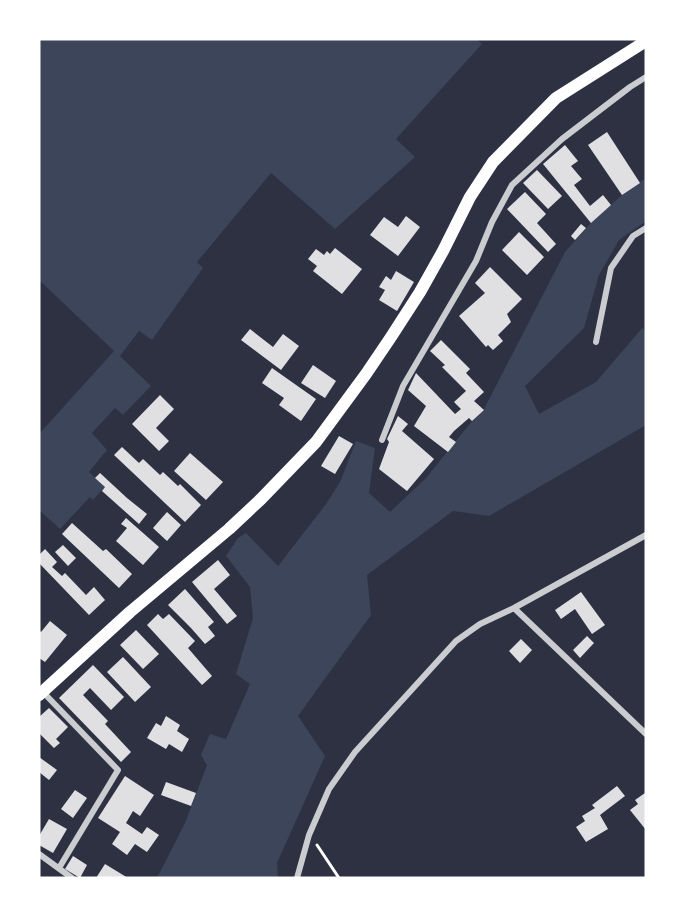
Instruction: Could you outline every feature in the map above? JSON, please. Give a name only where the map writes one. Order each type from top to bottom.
[{"type":"main road","points":[[41,693],[130,612],[261,500],[316,442],[366,374],[420,292],[470,197],[493,162],[556,98],[646,40]]},
{"type":"street","points":[[382,440],[403,386],[476,261],[492,222],[512,185],[562,139],[646,77]]},
{"type":"street","points":[[596,342],[611,268],[633,236],[646,228]]},
{"type":"street","points":[[297,878],[309,835],[329,789],[355,752],[456,641],[480,624],[514,608],[646,535]]},
{"type":"street","points":[[514,608],[646,734]]},
{"type":"street","points":[[41,693],[118,770],[59,868]]},
{"type":"street","points":[[39,854],[72,878]]},
{"type":"path","points":[[323,853],[339,878]]},
{"type":"shaded area","points":[[39,39],[476,39],[482,44],[396,139],[415,157],[335,229],[271,173],[197,262],[203,268],[152,340],[139,331],[120,356],[151,386],[123,415],[115,408],[92,433],[107,450],[89,472],[105,487],[93,500],[90,497],[60,529],[39,510],[39,434],[114,351],[39,280]]},
{"type":"shaded area","points":[[646,178],[646,221],[619,240],[599,275],[584,328],[525,386],[539,414],[596,382],[643,327],[646,335],[646,425],[489,516],[453,511],[367,575],[371,615],[298,716],[325,756],[277,863],[278,878],[157,878],[185,823],[207,765],[201,755],[210,734],[226,739],[250,684],[236,674],[253,618],[250,587],[226,556],[238,538],[246,533],[278,566],[326,504],[340,482],[356,441],[375,448],[369,493],[390,512],[426,478],[484,409],[565,252],[591,223],[622,195]]},
{"type":"building","points":[[607,132],[640,183],[622,195],[588,145]]},
{"type":"building","points":[[565,145],[578,161],[571,166],[582,179],[574,185],[590,206],[603,195],[611,205],[591,223],[543,164]]},
{"type":"building","points":[[537,170],[562,196],[548,209],[523,183]]},
{"type":"building","points":[[525,192],[546,214],[537,223],[556,244],[548,252],[507,209]]},
{"type":"building","points":[[406,216],[420,227],[398,256],[370,235],[384,217],[398,227]]},
{"type":"building","points":[[581,224],[586,228],[575,240],[571,236]]},
{"type":"building","points":[[519,232],[544,257],[527,275],[502,250]]},
{"type":"building","points":[[335,248],[362,269],[342,294],[313,271],[317,266],[308,259],[316,249],[324,255],[327,251],[330,254]]},
{"type":"building","points":[[490,267],[522,299],[507,314],[511,322],[498,335],[503,341],[493,350],[488,345],[486,347],[459,316],[485,293],[475,283]]},
{"type":"building","points":[[396,271],[414,282],[397,311],[379,300],[385,290],[379,287],[386,276],[391,280]]},
{"type":"building","points":[[250,329],[273,347],[283,334],[299,346],[281,370],[241,340]]},
{"type":"building","points":[[441,340],[470,369],[466,373],[484,392],[474,401],[484,410],[472,421],[469,418],[454,431],[449,437],[456,442],[448,452],[414,426],[426,406],[408,390],[416,373],[455,414],[461,409],[454,402],[466,391],[430,351]]},
{"type":"building","points":[[313,365],[336,381],[325,398],[301,383]]},
{"type":"building","points":[[272,368],[316,399],[301,421],[279,405],[284,398],[262,383]]},
{"type":"building","points":[[160,395],[174,409],[156,428],[169,441],[159,451],[132,424]]},
{"type":"building","points":[[398,416],[408,424],[402,431],[434,459],[407,491],[379,469],[389,442],[387,439]]},
{"type":"building","points":[[339,436],[353,444],[335,474],[321,466]]},
{"type":"building","points":[[122,447],[139,463],[143,459],[160,475],[163,472],[178,486],[180,484],[201,505],[185,522],[114,455]]},
{"type":"building","points":[[190,453],[223,482],[206,500],[174,471]]},
{"type":"building","points":[[100,473],[147,514],[139,524],[102,491],[105,487],[95,478]]},
{"type":"building","points":[[167,512],[181,525],[167,541],[153,528]]},
{"type":"building","points":[[126,518],[159,547],[143,565],[116,541],[127,528],[121,524]]},
{"type":"building","points":[[72,523],[103,551],[106,549],[132,574],[119,588],[62,534]]},
{"type":"building","points":[[63,545],[76,558],[68,566],[55,552]]},
{"type":"building","points":[[45,549],[57,562],[52,567],[62,576],[65,573],[86,595],[94,587],[105,600],[89,615],[39,563],[39,555]]},
{"type":"building","points":[[218,560],[230,575],[214,589],[237,616],[227,624],[192,582]]},
{"type":"building","points":[[185,589],[214,622],[208,627],[215,636],[205,644],[168,605]]},
{"type":"building","points":[[581,592],[605,625],[592,634],[575,609],[561,619],[555,610]]},
{"type":"building","points":[[158,614],[163,619],[169,614],[195,641],[188,648],[212,676],[202,685],[147,625]]},
{"type":"building","points":[[50,621],[67,635],[45,662],[39,658],[39,630],[41,632]]},
{"type":"building","points":[[136,630],[159,654],[143,669],[120,645]]},
{"type":"building","points":[[587,636],[594,643],[580,658],[573,650]]},
{"type":"building","points":[[521,639],[532,650],[520,663],[509,651]]},
{"type":"building","points":[[123,657],[151,687],[135,702],[107,672]]},
{"type":"building","points":[[93,665],[124,697],[111,710],[90,688],[83,695],[108,721],[105,724],[131,752],[121,762],[59,698]]},
{"type":"building","points":[[49,708],[68,727],[56,739],[60,743],[54,748],[39,733],[39,717]]},
{"type":"building","points":[[166,716],[180,725],[177,731],[189,739],[182,752],[169,744],[166,749],[147,738],[156,723],[161,726]]},
{"type":"building","points":[[39,757],[57,770],[49,780],[39,772]]},
{"type":"building","points":[[125,776],[154,795],[140,816],[133,811],[126,823],[142,834],[147,827],[159,835],[147,852],[135,844],[127,855],[112,844],[120,832],[98,818]]},
{"type":"building","points":[[166,782],[196,793],[191,806],[161,795]]},
{"type":"building","points":[[617,786],[625,796],[600,815],[608,829],[586,842],[576,827],[585,821],[582,816],[595,808],[592,805]]},
{"type":"building","points":[[75,790],[87,798],[73,818],[61,809]]},
{"type":"building","points":[[645,793],[646,830],[630,810],[638,804],[635,800]]},
{"type":"building","points":[[49,819],[67,829],[53,853],[39,845],[39,836]]},
{"type":"building","points":[[73,856],[87,865],[80,878],[65,869]]},
{"type":"building","points":[[105,864],[128,878],[96,878]]}]
